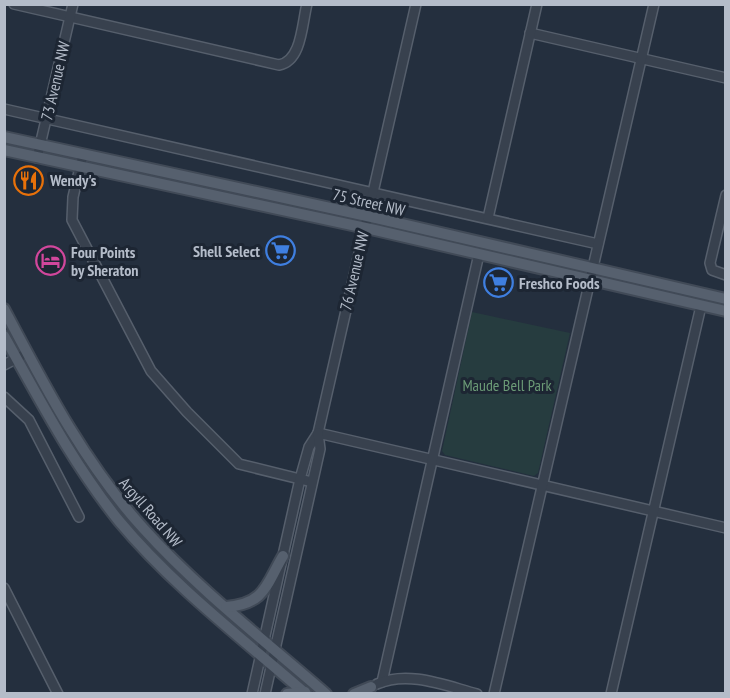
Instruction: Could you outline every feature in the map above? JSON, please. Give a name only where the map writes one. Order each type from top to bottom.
[{"type":"main road","name":"75 Street NW","points":[[4,137],[365,222],[479,254],[726,311]]},
{"type":"main road","name":"75 Street NW","points":[[4,150],[80,168],[593,268],[726,299]]},
{"type":"main road","name":"Argyll Road NW","points":[[4,309],[75,439],[106,483],[159,545],[226,607],[326,693]]},
{"type":"main road","name":"Argyll Road NW","points":[[4,336],[66,446],[119,521],[162,566],[306,693]]},
{"type":"main road","points":[[226,607],[249,604],[261,595],[283,556]]},
{"type":"main road","points":[[354,693],[373,687]]},
{"type":"main road","points":[[287,693],[306,693]]},
{"type":"street","points":[[14,4],[70,19],[275,65],[289,62],[295,52],[307,4]]},
{"type":"street","name":"73 Avenue NW","points":[[37,158],[74,4]]},
{"type":"street","name":"76 Avenue NW","points":[[265,693],[320,449],[318,434],[416,4]]},
{"type":"street","points":[[488,218],[537,4]]},
{"type":"street","points":[[494,693],[654,4]]},
{"type":"street","points":[[530,33],[726,78]]},
{"type":"street","name":"75 Street NW","points":[[4,109],[598,244]]},
{"type":"street","points":[[83,155],[73,197],[72,220],[151,371],[231,459],[244,467],[312,482]]},
{"type":"street","points":[[726,195],[710,263],[712,270],[726,275]]},
{"type":"street","points":[[477,693],[409,678],[373,687],[432,460],[479,254]]},
{"type":"street","points":[[611,693],[700,306]]},
{"type":"street","points":[[4,365],[28,353]]},
{"type":"street","points":[[4,397],[29,420],[79,517]]},
{"type":"street","points":[[318,434],[726,528]]},
{"type":"street","name":"76 Avenue NW","points":[[252,693],[300,479],[309,447],[318,434]]},
{"type":"street","points":[[4,588],[58,693]]},
{"type":"green space","name":"Maude Bell Park","points":[[472,312],[570,333],[538,473],[534,476],[445,455],[442,451]]},
{"type":"place","name":"Wendy's","points":[[29,180]]},
{"type":"place","name":"Shell Select","points":[[281,251]]},
{"type":"place","name":"Four Points by Sheraton","points":[[50,261]]},
{"type":"place","name":"Freshco Foods","points":[[498,283]]}]
